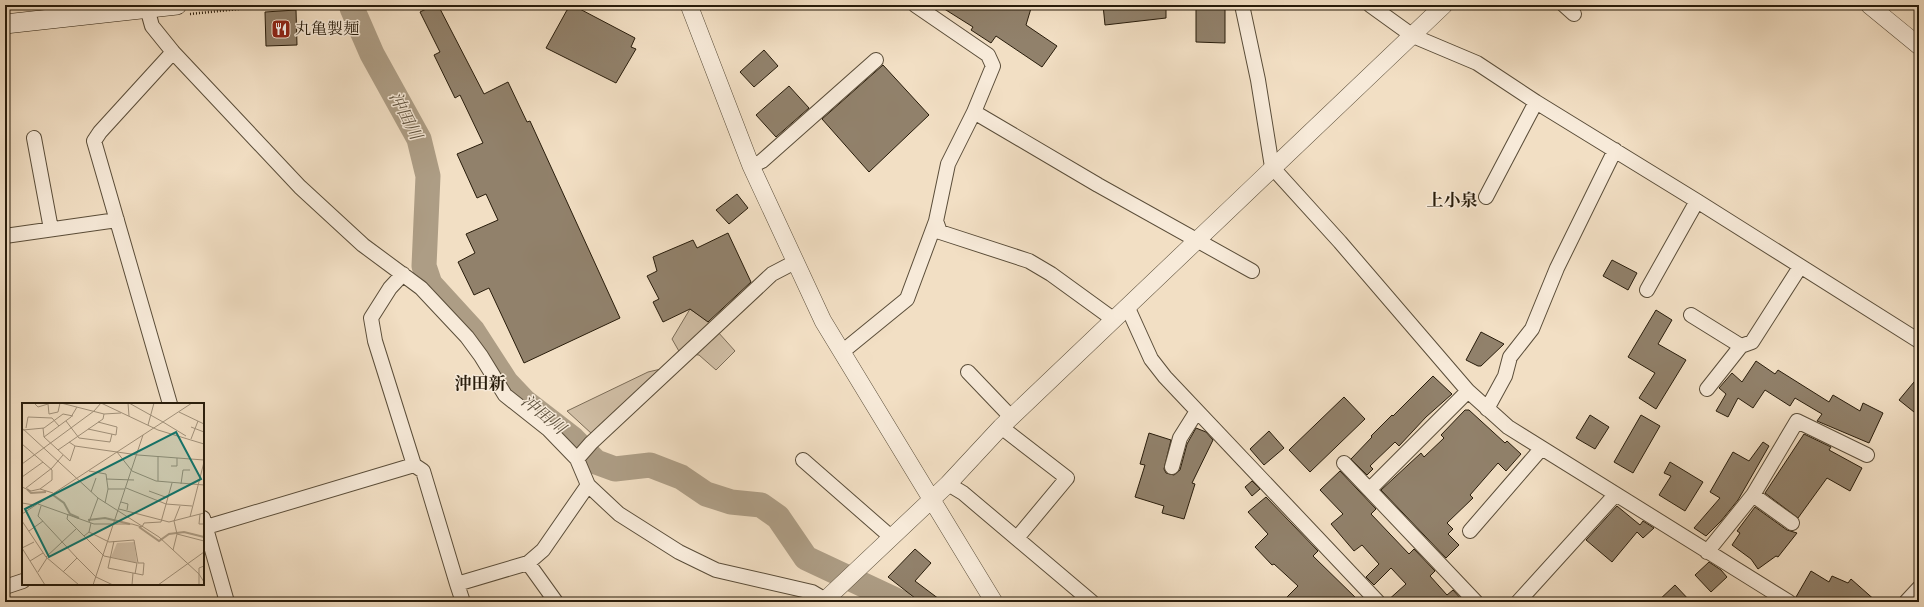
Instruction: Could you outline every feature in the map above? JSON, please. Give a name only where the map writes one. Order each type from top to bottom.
[{"type":"main road","points":[[5,24],[108,8],[147,8],[177,5]]},
{"type":"street","points":[[689,5],[751,166],[823,321],[994,602]]},
{"type":"street","points":[[842,352],[906,299],[936,221],[948,164],[974,112],[993,66],[988,55],[914,5]]},
{"type":"street","points":[[1242,5],[1258,80],[1272,167],[1340,242],[1468,391],[1508,427],[1789,602]]},
{"type":"street","points":[[1370,5],[1413,36],[1477,63],[1536,102],[1697,201],[1919,341]]},
{"type":"street","points":[[147,8],[152,26],[173,52],[300,187],[363,245],[421,288],[467,337],[481,356],[505,395],[548,429],[577,458],[588,484],[619,514],[679,552],[716,570],[812,592],[826,601],[891,537],[948,484],[1006,422],[1272,167],[1413,36],[1444,5]]},
{"type":"street","points":[[1869,5],[1917,41]]},
{"type":"street","points":[[170,403],[94,141],[100,132],[173,52]]},
{"type":"street","points":[[751,166],[762,161],[876,60]]},
{"type":"street","points":[[1486,197],[1536,102]]},
{"type":"street","points":[[974,112],[1195,241],[1252,271]]},
{"type":"street","points":[[34,138],[51,229]]},
{"type":"street","points":[[1487,409],[1506,376],[1510,357],[1532,329],[1557,268],[1615,150]]},
{"type":"street","points":[[1647,290],[1697,201]]},
{"type":"street","points":[[5,236],[117,220]]},
{"type":"street","points":[[936,221],[940,232],[1029,261],[1051,274],[1113,319]]},
{"type":"street","points":[[577,458],[772,274],[795,262]]},
{"type":"street","points":[[1707,389],[1741,346],[1752,342],[1800,267]]},
{"type":"street","points":[[403,274],[390,288],[370,318],[375,341],[414,465],[423,471],[463,602]]},
{"type":"street","points":[[1127,306],[1151,358],[1165,377],[1370,599]]},
{"type":"street","points":[[1691,315],[1741,346]]},
{"type":"street","points":[[968,372],[1006,422],[1067,478],[1017,538]]},
{"type":"street","points":[[1370,489],[1468,391]]},
{"type":"street","points":[[1172,467],[1180,438],[1197,411]]},
{"type":"street","points":[[1707,552],[1753,494],[1797,421],[1867,455]]},
{"type":"street","points":[[1470,531],[1541,448]]},
{"type":"street","points":[[803,460],[891,537]]},
{"type":"street","points":[[1344,463],[1476,602]]},
{"type":"street","points":[[227,602],[204,524],[414,465]]},
{"type":"street","points":[[457,584],[528,563],[543,550],[588,484]]},
{"type":"street","points":[[948,484],[963,493],[1092,602]]},
{"type":"street","points":[[1753,494],[1792,523]]},
{"type":"street","points":[[1518,602],[1615,495]]},
{"type":"street","points":[[528,563],[556,602]]},
{"type":"street","points":[[5,587],[22,581]]},
{"type":"street","points":[[1906,602],[1919,588]]},
{"type":"shaded area","points":[[690,309],[709,322],[735,351],[716,370],[699,355],[680,353],[672,339]]},
{"type":"shaded area","points":[[661,369],[592,434],[567,411],[648,372]]},
{"type":"building","points":[[434,5],[438,5],[484,94],[508,82],[527,122],[530,121],[620,318],[524,363],[489,288],[474,295],[458,262],[475,253],[466,234],[498,220],[486,194],[477,198],[457,154],[483,143],[460,95],[455,98],[434,55],[440,52],[420,12]]},
{"type":"building","points":[[938,5],[1032,5],[1026,25],[1057,46],[1042,67],[996,36],[991,43],[971,30],[973,27]]},
{"type":"building","points":[[1103,5],[1166,5],[1166,18],[1105,25]]},
{"type":"building","points":[[1196,5],[1225,5],[1225,43],[1196,42]]},
{"type":"building","points":[[576,7],[635,38],[631,47],[636,49],[616,83],[546,48],[567,10]]},
{"type":"building","name":"丸亀製麺","points":[[296,10],[297,45],[266,46],[265,12]]},
{"type":"building","points":[[764,50],[778,66],[754,87],[740,72]]},
{"type":"building","points":[[883,65],[929,115],[869,172],[822,119]]},
{"type":"building","points":[[789,86],[809,108],[776,137],[756,115]]},
{"type":"building","points":[[737,194],[748,208],[729,224],[716,210]]},
{"type":"building","points":[[728,233],[751,282],[708,322],[690,309],[663,322],[653,302],[659,299],[647,276],[657,271],[653,257],[693,240],[697,248]]},
{"type":"building","points":[[1612,260],[1637,273],[1628,290],[1603,276]]},
{"type":"building","points":[[1656,310],[1672,320],[1658,344],[1686,360],[1656,409],[1639,398],[1655,373],[1628,357]]},
{"type":"building","points":[[1481,332],[1504,344],[1481,366],[1478,366],[1466,360]]},
{"type":"building","points":[[1756,361],[1775,374],[1778,370],[1829,402],[1833,395],[1860,411],[1863,403],[1883,413],[1869,443],[1817,421],[1822,414],[1795,398],[1790,406],[1765,390],[1753,408],[1738,398],[1728,417],[1716,411],[1726,394],[1719,388],[1732,373],[1742,382]]},
{"type":"building","points":[[1433,376],[1452,394],[1426,417],[1399,446],[1395,442],[1370,466],[1373,469],[1367,475],[1351,459],[1372,437],[1371,436]]},
{"type":"building","points":[[1919,376],[1919,416],[1899,400]]},
{"type":"building","points":[[1344,397],[1365,419],[1310,472],[1289,450]]},
{"type":"building","points":[[1465,410],[1469,410],[1505,443],[1507,441],[1521,454],[1506,471],[1498,463],[1470,495],[1473,498],[1447,523],[1453,529],[1448,534],[1459,545],[1446,558],[1381,490],[1421,453],[1424,457],[1444,438],[1441,435]]},
{"type":"building","points":[[1590,415],[1609,427],[1595,449],[1576,438]]},
{"type":"building","points":[[1641,415],[1660,426],[1633,473],[1614,462]]},
{"type":"building","points":[[1196,428],[1206,432],[1213,440],[1192,483],[1195,484],[1184,519],[1162,513],[1164,506],[1135,497],[1145,465],[1140,464],[1149,433],[1171,440],[1164,469],[1166,473],[1174,475],[1180,470],[1187,444]]},
{"type":"building","points":[[1269,431],[1284,448],[1264,465],[1250,449]]},
{"type":"building","points":[[1804,434],[1831,447],[1829,450],[1862,468],[1850,491],[1827,478],[1798,518],[1765,493]]},
{"type":"building","points":[[1763,442],[1769,446],[1738,500],[1721,521],[1706,536],[1694,528],[1720,498],[1710,492],[1733,452],[1749,461]]},
{"type":"building","points":[[1670,462],[1703,482],[1685,511],[1659,495],[1671,476],[1664,473]]},
{"type":"building","points":[[1340,471],[1376,509],[1371,514],[1409,554],[1414,549],[1435,571],[1430,576],[1447,595],[1453,590],[1464,602],[1386,602],[1406,584],[1391,568],[1374,585],[1366,577],[1379,564],[1362,545],[1354,551],[1331,524],[1343,514],[1320,490]]},
{"type":"building","points":[[1252,481],[1260,489],[1252,496],[1245,487]]},
{"type":"building","points":[[1266,497],[1318,551],[1313,556],[1360,602],[1282,602],[1298,586],[1274,564],[1272,565],[1255,547],[1268,534],[1248,512]]},
{"type":"building","points":[[1617,506],[1640,525],[1643,521],[1654,528],[1643,538],[1637,532],[1612,562],[1586,540]]},
{"type":"building","points":[[1755,507],[1787,530],[1797,533],[1778,557],[1776,556],[1758,569],[1751,559],[1732,545],[1740,533],[1737,531]]},
{"type":"building","points":[[915,549],[931,563],[915,581],[943,602],[920,602],[888,577]]},
{"type":"building","points":[[1709,562],[1721,570],[1727,577],[1711,592],[1695,575]]},
{"type":"building","points":[[1811,571],[1829,582],[1832,576],[1848,583],[1851,579],[1877,602],[1797,602],[1796,597]]},
{"type":"building","points":[[1675,585],[1691,602],[1657,602]]},
{"type":"waterway","name":"沖田川","points":[[352,8],[372,54],[419,139],[428,176],[424,266],[430,284],[473,331],[506,382],[525,402],[573,439],[596,462],[615,469],[650,465],[681,477],[706,494],[731,502],[761,505],[778,517],[806,558],[900,602]]},
{"type":"place","name":"丸亀製麺","points":[[281,29]]},
{"type":"district","name":"上小泉","points":[[1452,201]]},
{"type":"district","name":"沖田新","points":[[480,384]]}]
